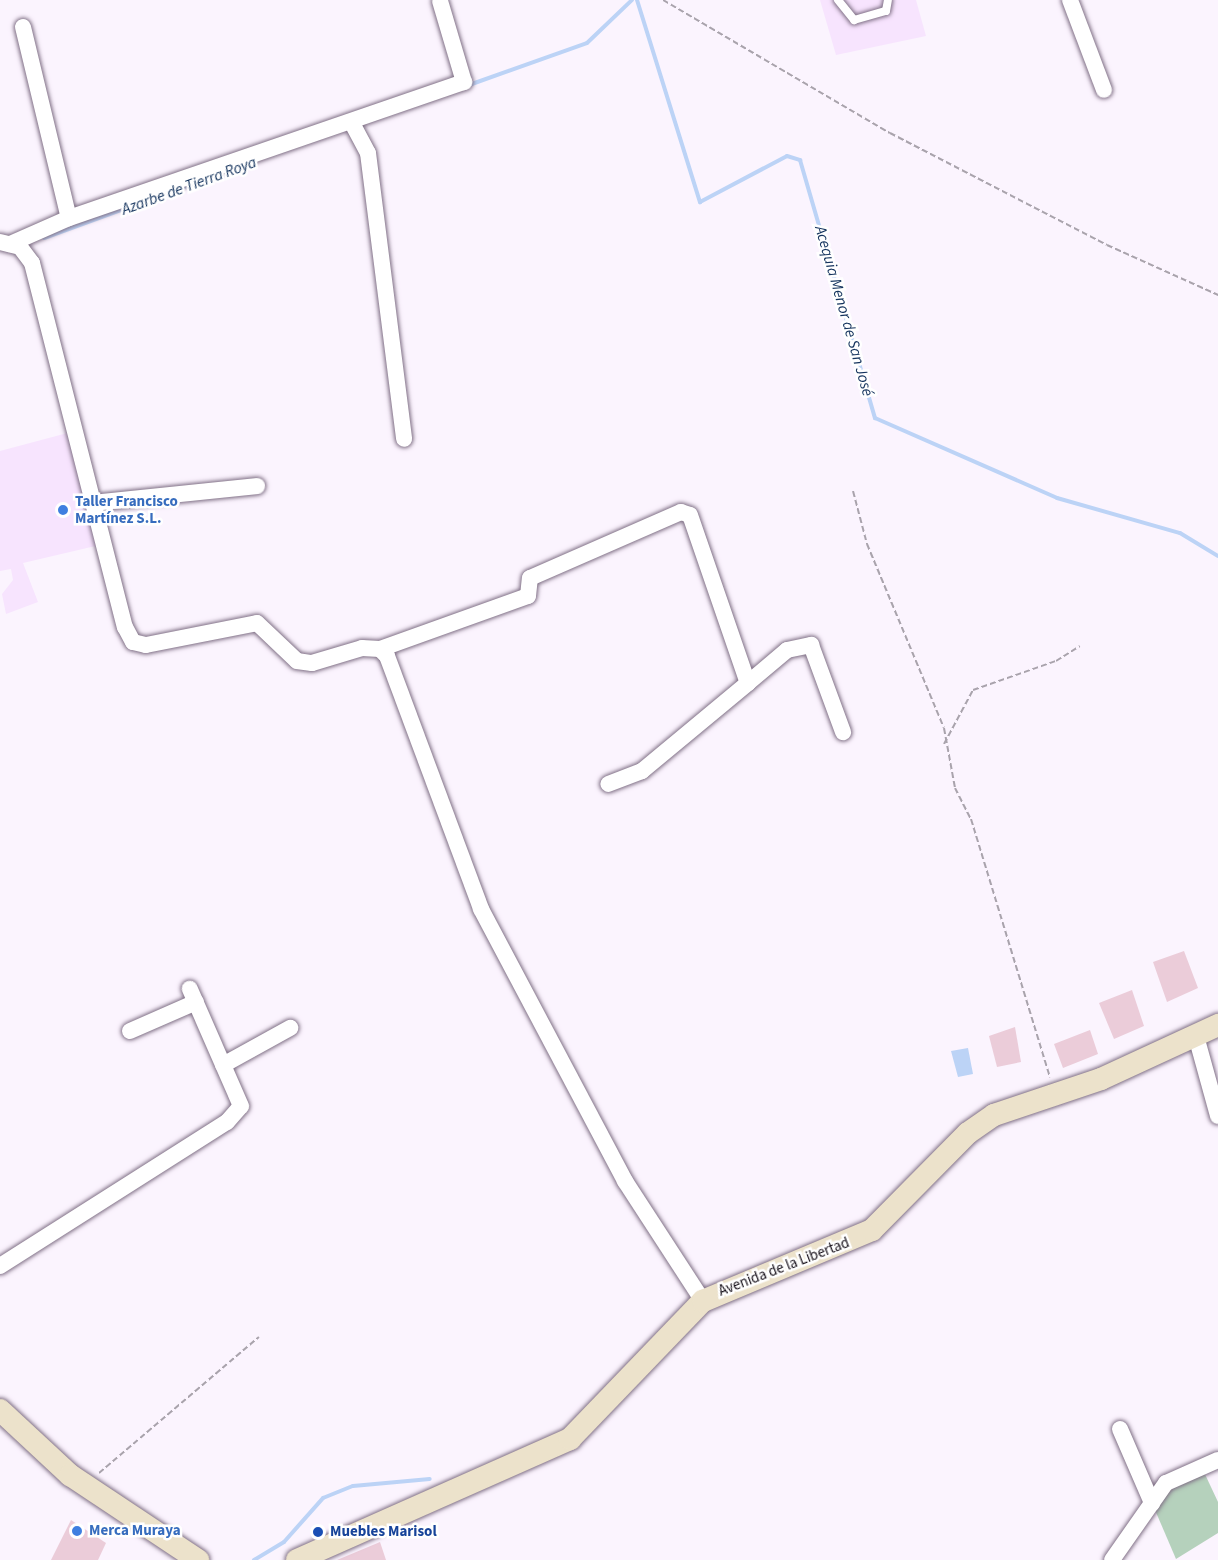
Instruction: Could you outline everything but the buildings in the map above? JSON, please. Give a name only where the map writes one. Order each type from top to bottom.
[{"type":"main road","name":"Avenida de la Libertad","points":[[297,1560],[570,1438],[703,1301],[864,1235],[888,1218],[976,1126],[1005,1110],[1054,1094],[1218,1025]]},
{"type":"main road","points":[[0,1410],[84,1486],[198,1560]]},
{"type":"street","points":[[1070,0],[1104,90]]},
{"type":"street","points":[[5,243],[69,218],[351,123],[464,82],[440,1]]},
{"type":"street","points":[[23,27],[69,218]]},
{"type":"street","points":[[351,123],[368,153],[404,439]]},
{"type":"street","points":[[5,243],[20,247],[32,263],[93,502],[133,642],[146,645],[257,623],[297,661],[312,663],[363,648],[380,649],[528,596],[530,578],[681,512],[690,515],[748,683]]},
{"type":"street","points":[[93,502],[257,486]]},
{"type":"street","points":[[608,784],[642,771],[787,651],[811,645],[843,732]]},
{"type":"street","points":[[380,649],[394,670],[481,909],[625,1181],[703,1301]]},
{"type":"street","points":[[0,1266],[227,1122],[241,1106],[193,996],[130,1031]]},
{"type":"street","points":[[223,1065],[290,1028]]},
{"type":"street","points":[[1196,1036],[1218,1116]]},
{"type":"street","points":[[1120,1429],[1152,1503]]},
{"type":"street","points":[[1120,1557],[1166,1483],[1218,1460]]},
{"type":"lane","points":[[838,0],[854,20],[886,11],[888,0]]},
{"type":"path","points":[[663,0],[920,149],[1218,295]]},
{"type":"path","points":[[853,491],[867,544],[944,728],[943,747],[1037,1024],[1054,1094]]},
{"type":"path","points":[[943,747],[973,690],[1056,661],[1080,646]]},
{"type":"path","points":[[84,1486],[259,1337]]},
{"type":"shaded area","points":[[820,0],[916,0],[926,36],[836,55]]},
{"type":"shaded area","points":[[75,431],[104,544],[23,563],[38,602],[6,614],[2,594],[13,580],[11,569],[0,571],[0,451]]},
{"type":"green space","points":[[1203,1470],[1218,1502],[1218,1533],[1176,1559],[1152,1503],[1166,1483]]},
{"type":"water","points":[[968,1048],[973,1074],[958,1077],[951,1051]]},
{"type":"waterway","name":"Azarbe de Tierra Roya","points":[[469,85],[587,43],[632,0]]},
{"type":"waterway","name":"Acequia Menor de San José","points":[[637,0],[700,202],[787,156],[800,160],[875,418],[1057,498],[1180,533],[1218,556]]},
{"type":"waterway","name":"Azarbe de Tierra Roya","points":[[44,238],[206,179]]},
{"type":"waterway","points":[[254,1560],[284,1542],[323,1498],[353,1486],[430,1479]]},
{"type":"place","name":"Taller Francisco Martínez S.L.","points":[[63,510]]},
{"type":"place","name":"Merca Muraya","points":[[77,1531]]},
{"type":"place","name":"Muebles Marisol","points":[[318,1532]]}]
